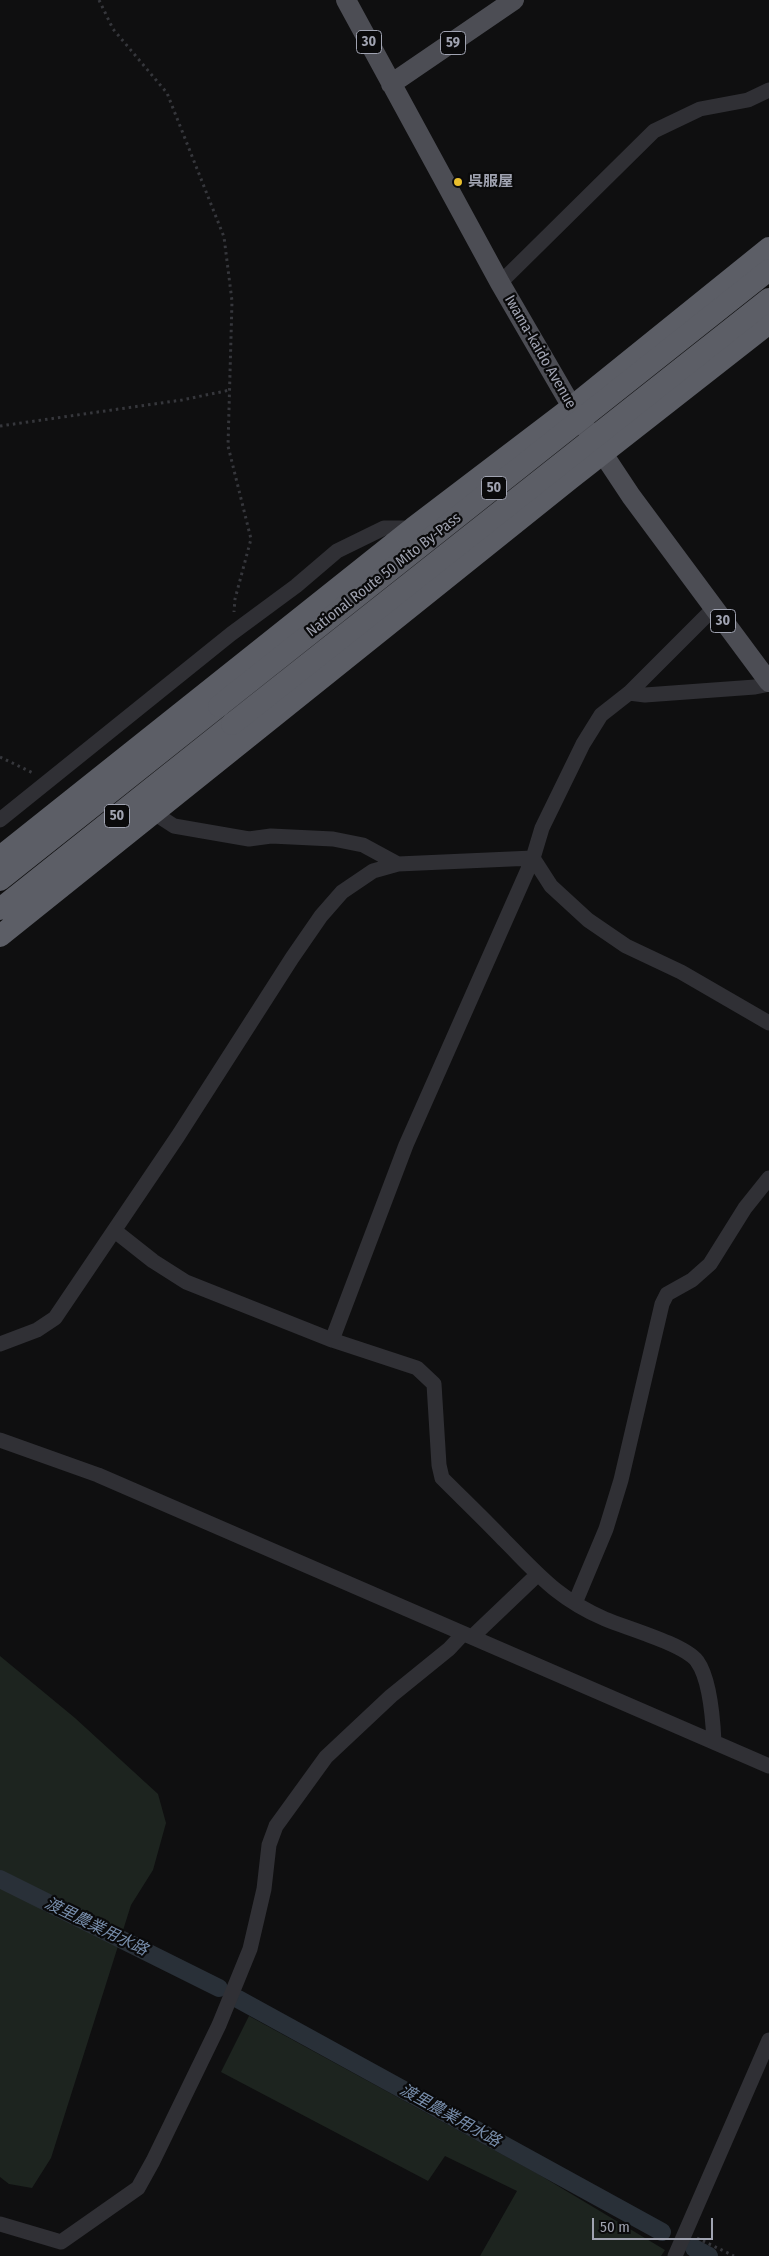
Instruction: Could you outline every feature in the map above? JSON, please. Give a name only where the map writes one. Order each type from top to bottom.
[{"type":"highway","points":[[0,857],[413,528],[572,407],[769,248]]},
{"type":"highway","name":"National Route 50 Mito By-Pass","points":[[0,880],[769,270]]},
{"type":"highway","name":"National Route 50 Mito By-Pass","points":[[0,909],[769,299]]},
{"type":"highway","points":[[0,936],[602,454],[769,323]]},
{"type":"main road","name":"Iwama-kaido Avenue","points":[[346,0],[500,283],[572,407],[602,454],[713,609],[769,683]]},
{"type":"main road","name":"59","points":[[391,84],[514,0]]},
{"type":"street","points":[[500,283],[654,131],[700,109],[748,100],[769,90]]},
{"type":"street","points":[[0,820],[231,634],[296,586],[337,551],[384,528],[413,528]]},
{"type":"street","points":[[332,1340],[406,1145],[533,858],[542,828],[583,744],[601,715],[629,693],[713,609]]},
{"type":"street","points":[[629,693],[675,693],[755,687],[769,683]]},
{"type":"street","points":[[154,813],[174,826],[249,839],[271,836],[333,839],[363,845],[398,864]]},
{"type":"street","points":[[0,1344],[37,1330],[55,1318],[115,1231],[321,916],[342,892],[356,881],[374,871],[398,864],[533,858]]},
{"type":"street","points":[[533,858],[551,886],[588,920],[626,946],[681,972],[769,1023]]},
{"type":"street","points":[[575,1604],[606,1528],[621,1480],[662,1304],[666,1294],[692,1280],[710,1264],[745,1208],[769,1178]]},
{"type":"street","points":[[115,1231],[153,1261],[186,1282],[332,1340],[417,1368],[434,1384],[439,1465],[442,1478],[557,1593],[603,1618],[679,1648],[697,1661],[707,1685],[713,1713],[714,1742]]},
{"type":"street","points":[[0,1440],[98,1475],[769,1766]]},
{"type":"street","points":[[0,2224],[62,2249],[138,2188],[220,2025],[250,1949],[264,1889],[269,1845],[276,1826],[326,1757],[391,1696],[467,1636],[537,1575]]},
{"type":"street","points":[[675,2256],[769,2040]]},
{"type":"path","points":[[99,0],[113,29],[167,93],[224,237],[232,301],[228,446],[251,539],[235,599],[231,634]]},
{"type":"path","points":[[0,426],[182,400],[230,390]]},
{"type":"path","points":[[0,757],[18,764],[48,782]]},
{"type":"path","points":[[685,2232],[734,2256]]},
{"type":"shaded area","points":[[0,1656],[75,1718],[158,1794],[166,1823],[153,1870],[131,1905],[51,2158],[32,2188],[9,2184],[0,2177]]},
{"type":"shaded area","points":[[249,2016],[538,2174],[665,2250],[661,2256],[480,2256],[517,2191],[445,2156],[428,2181],[221,2072]]},
{"type":"waterway","name":"渡里農業用水路","points":[[0,1879],[219,1988]]},
{"type":"waterway","name":"渡里農業用水路","points":[[238,1999],[662,2232]]},
{"type":"waterway","name":"渡里農業用水路","points":[[694,2248],[709,2256]]},
{"type":"place","name":"呉服屋","points":[[458,182]]}]
